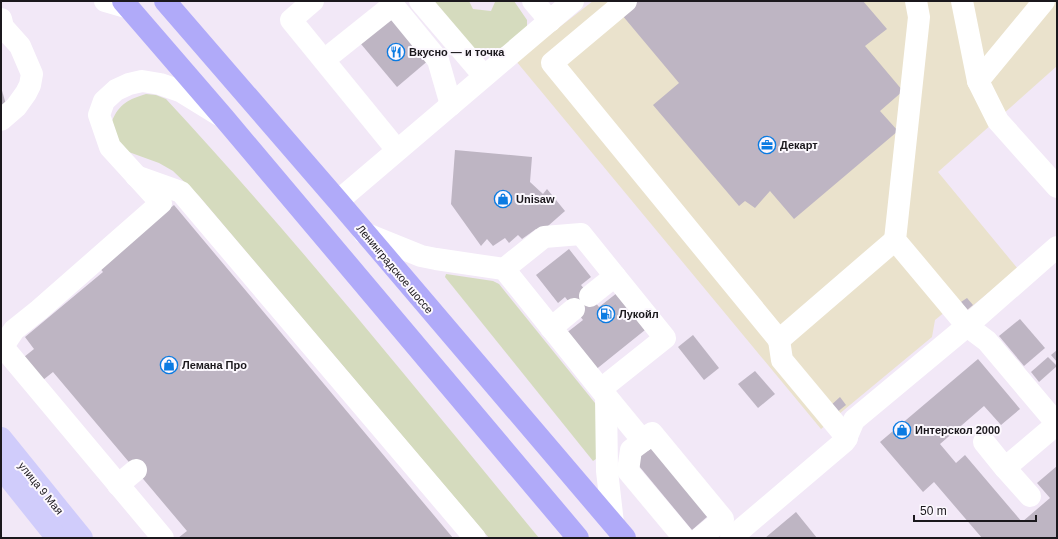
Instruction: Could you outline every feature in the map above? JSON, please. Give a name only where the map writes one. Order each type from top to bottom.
[{"type":"highway","name":"Ленинградское шоссе","points":[[165,1],[619,530]]},
{"type":"highway","points":[[126,4],[578,538]]},
{"type":"main road","name":"улица 9 Мая","points":[[1,438],[82,538]]},
{"type":"main road","name":"улица 9 Мая","points":[[1,468],[49,535]]},
{"type":"lane","points":[[105,1],[126,4]]},
{"type":"lane","points":[[313,1],[291,20],[398,150]]},
{"type":"lane","points":[[420,1],[484,76]]},
{"type":"lane","points":[[533,1],[550,21]]},
{"type":"lane","points":[[338,201],[573,1]]},
{"type":"lane","points":[[626,1],[552,63],[779,340],[782,360],[838,449]]},
{"type":"lane","points":[[779,340],[895,240],[919,16],[916,1]]},
{"type":"lane","points":[[962,1],[978,80],[998,120],[1057,187]]},
{"type":"lane","points":[[978,80],[1044,1]]},
{"type":"lane","points":[[324,60],[394,5],[438,60],[450,105]]},
{"type":"lane","points":[[1,22],[3,27],[20,46],[32,74],[30,85],[26,93],[16,107],[1,120]]},
{"type":"lane","points":[[163,538],[2,348],[14,330],[43,314],[143,225],[161,203],[110,147],[99,115],[104,101],[116,90],[128,84],[142,81],[160,84],[180,91],[224,118]]},
{"type":"lane","points":[[136,176],[181,192],[475,538]]},
{"type":"lane","points":[[364,233],[421,256],[504,269],[643,440]]},
{"type":"lane","points":[[504,269],[544,237],[582,234],[616,276],[665,338],[604,393]]},
{"type":"lane","points":[[895,240],[967,326],[987,341],[1057,424],[1005,468]]},
{"type":"lane","points":[[731,538],[804,480],[838,449],[854,420],[967,326],[1057,247]]},
{"type":"lane","points":[[551,328],[616,276]]},
{"type":"lane","points":[[604,393],[607,471],[619,530]]},
{"type":"lane","points":[[684,538],[628,471],[631,450],[652,433],[724,519],[700,538]]},
{"type":"lane","points":[[984,442],[1030,496]]},
{"type":"lane","points":[[118,485],[136,470]]},
{"type":"shaded area","points":[[593,1],[1057,1],[1057,66],[938,172],[1018,269],[966,311],[951,307],[935,320],[932,337],[821,429],[516,61]]},
{"type":"green space","points":[[429,1],[469,1],[473,9],[491,11],[495,2],[497,1],[514,1],[527,20],[527,29],[513,42],[496,50],[468,48]]},
{"type":"green space","points":[[146,94],[156,95],[166,99],[215,152],[356,316],[539,538],[489,538],[199,196],[173,171],[159,163],[126,151],[121,147],[112,121],[121,106],[134,98]]},
{"type":"green space","points":[[446,274],[493,281],[499,284],[595,403],[598,409],[596,459],[593,461],[445,277]]},
{"type":"building","points":[[638,1],[863,1],[887,29],[865,46],[903,91],[880,111],[898,131],[794,219],[770,191],[755,208],[745,201],[739,206],[653,105],[679,83],[622,15]]},
{"type":"building","name":"Вкусно — и точка","points":[[394,16],[430,59],[397,87],[361,44]]},
{"type":"building","points":[[1,87],[7,108],[1,110]]},
{"type":"building","name":"Unisaw","points":[[455,150],[532,157],[530,182],[543,194],[547,189],[565,211],[540,233],[536,229],[522,239],[518,235],[509,243],[505,238],[493,246],[487,239],[481,246],[451,204]]},
{"type":"building","name":"Лемана Про","points":[[174,205],[453,538],[178,538],[187,531],[53,372],[43,380],[24,357],[34,349],[25,337],[103,272],[99,267]]},
{"type":"building","name":"Лукойл","points":[[569,249],[591,277],[581,285],[599,307],[617,293],[645,330],[594,371],[565,334],[583,320],[565,297],[558,303],[536,275]]},
{"type":"building","points":[[967,298],[973,305],[967,310],[961,302]]},
{"type":"building","points":[[1020,319],[1045,348],[1024,366],[999,336]]},
{"type":"building","points":[[693,335],[719,368],[704,380],[678,347]]},
{"type":"building","points":[[1057,350],[1057,362],[1051,355]]},
{"type":"building","points":[[1048,357],[1057,366],[1039,382],[1031,372]]},
{"type":"building","points":[[978,359],[1020,409],[1001,425],[984,406],[940,444],[956,463],[965,455],[1022,522],[1050,498],[1037,483],[1057,466],[1057,538],[982,538],[934,482],[923,492],[880,442]]},
{"type":"building","points":[[755,371],[775,394],[758,408],[738,384]]},
{"type":"building","points":[[840,397],[846,405],[836,413],[830,406]]},
{"type":"building","points":[[650,446],[708,516],[692,530],[634,460]]},
{"type":"building","points":[[796,512],[817,538],[765,538]]},
{"type":"place","name":"Вкусно — и точка","points":[[396,52]]},
{"type":"place","name":"Декарт","points":[[767,145]]},
{"type":"place","name":"Unisaw","points":[[503,199]]},
{"type":"place","name":"Лукойл","points":[[606,314]]},
{"type":"place","name":"Лемана Про","points":[[169,365]]},
{"type":"place","name":"Интерскол 2000","points":[[902,430]]}]
